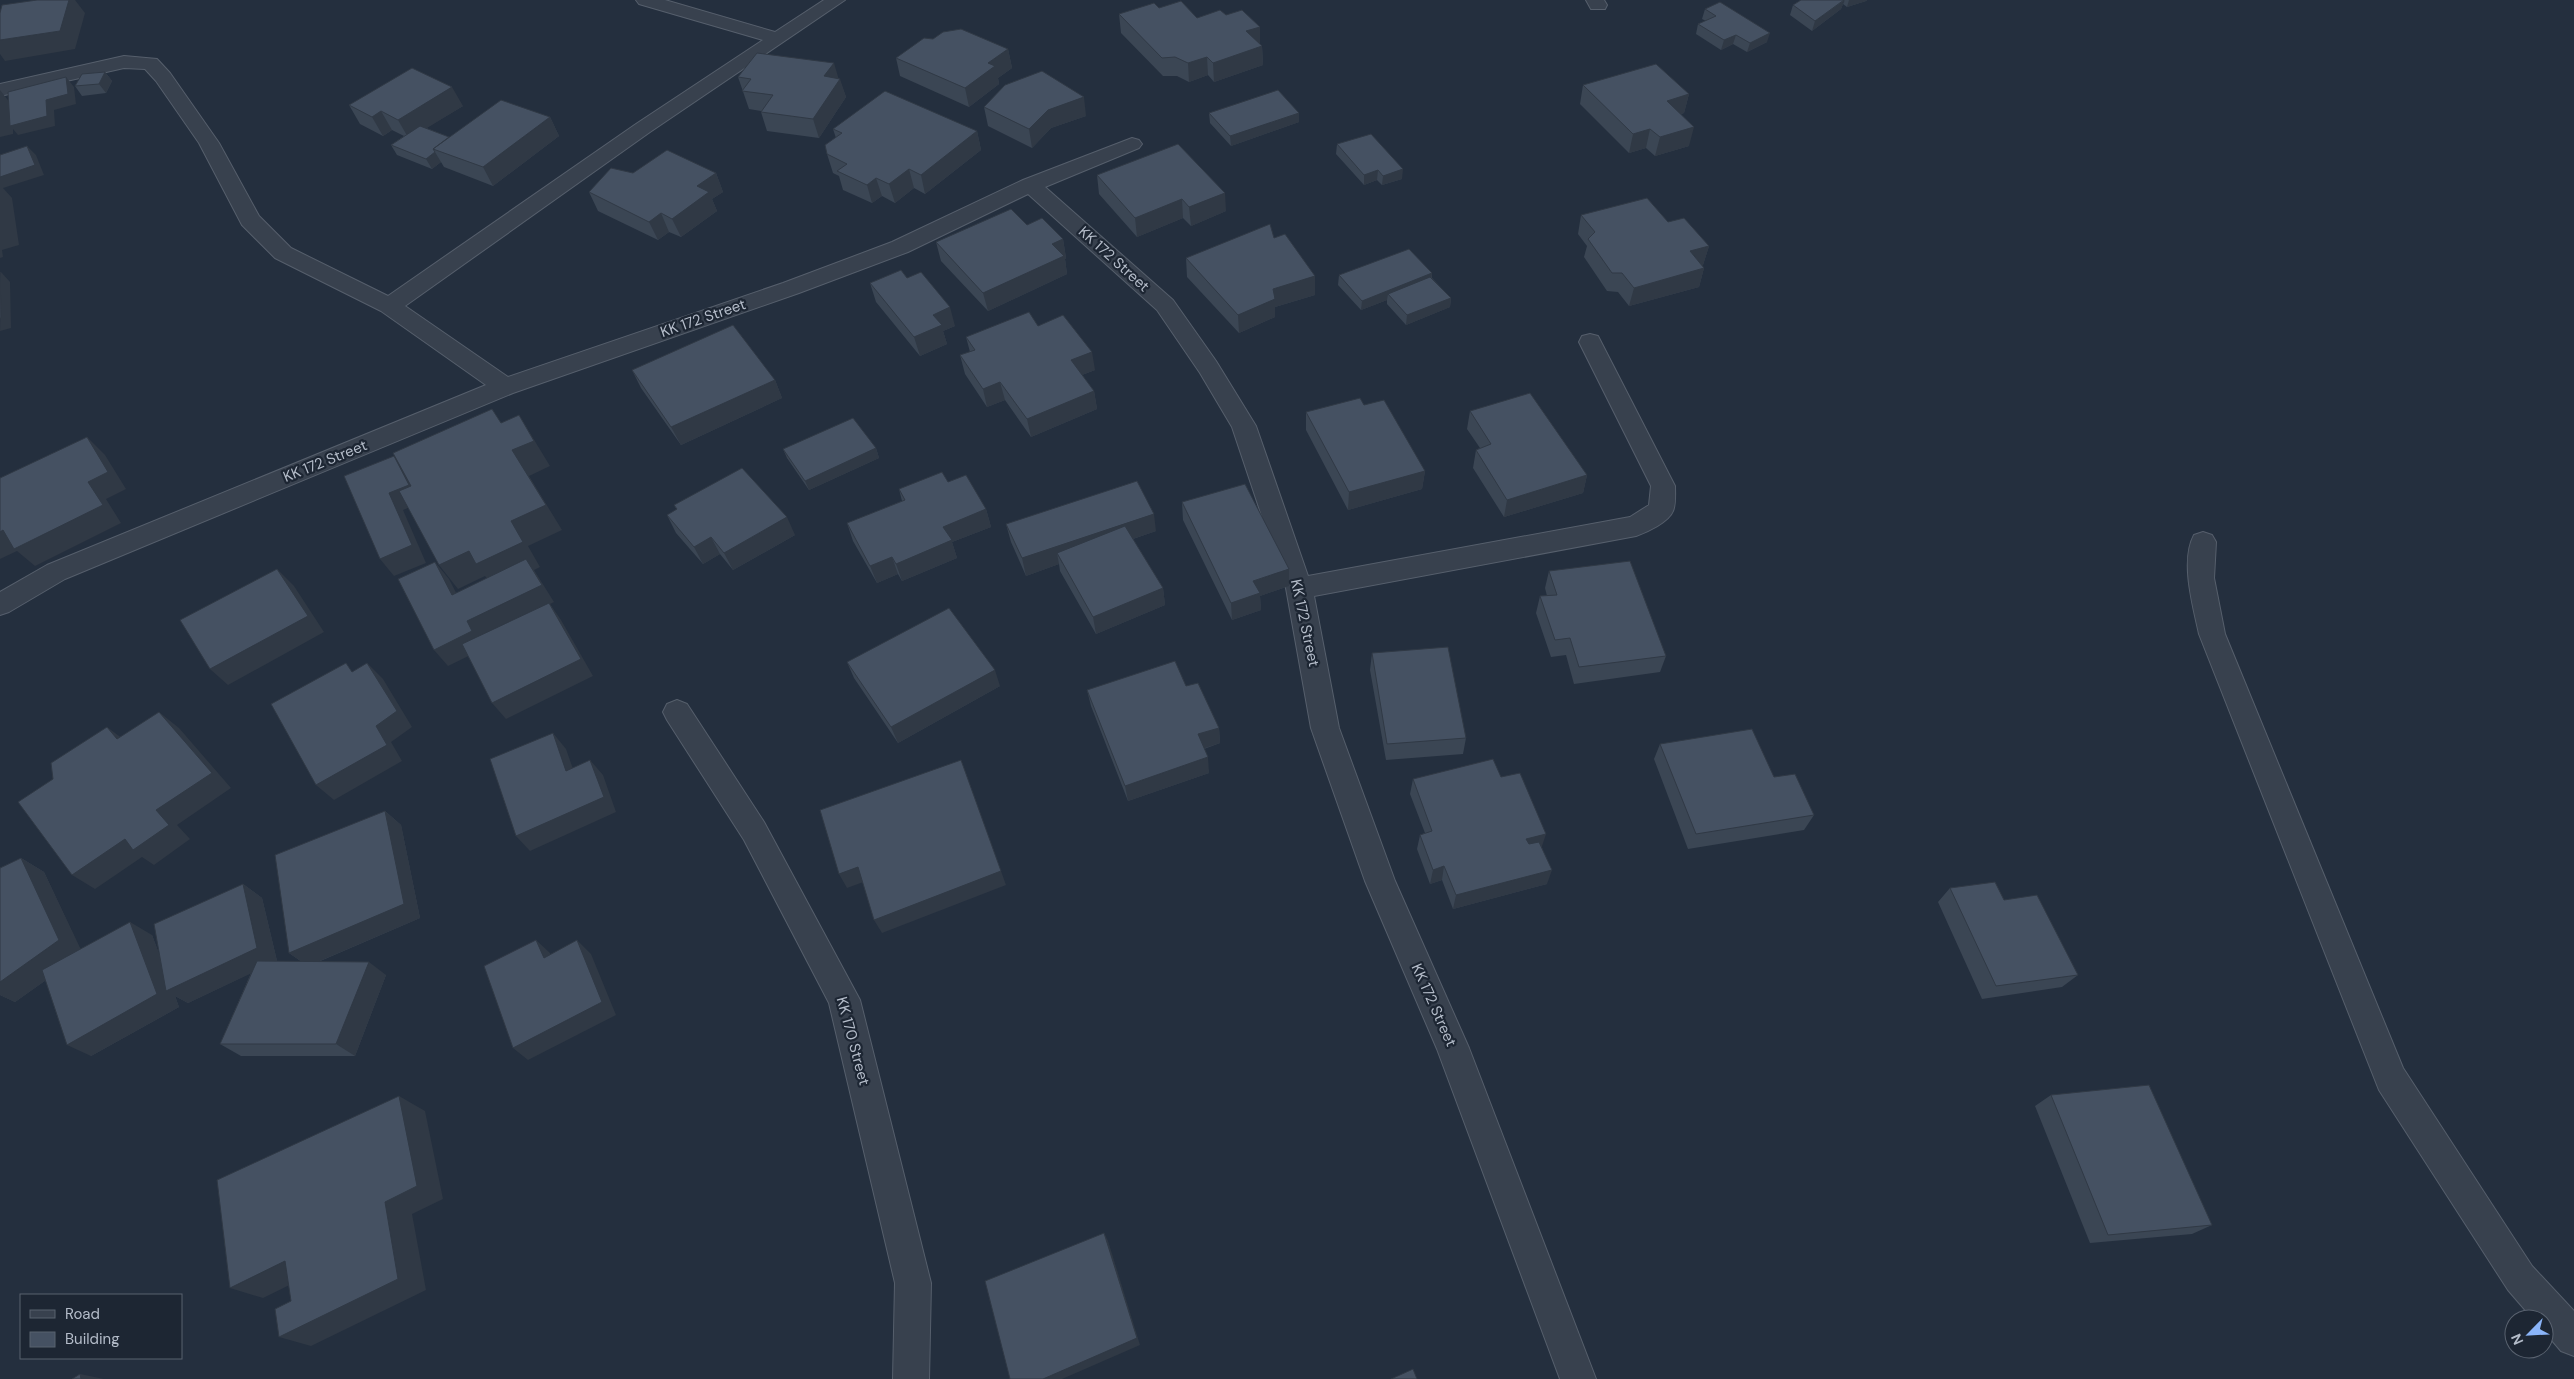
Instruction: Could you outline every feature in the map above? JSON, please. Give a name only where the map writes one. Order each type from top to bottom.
[{"type":"street","points":[[645,0],[775,38]]},
{"type":"street","points":[[390,306],[643,128],[775,38],[836,0]]},
{"type":"street","points":[[0,90],[124,62],[150,63],[163,77],[209,142],[250,220],[283,253],[390,306],[505,387]]},
{"type":"street","points":[[1030,185],[1132,144]]},
{"type":"street","name":"KK 172 Street","points":[[0,605],[56,572],[505,387],[791,288],[900,247],[1030,185],[1165,304],[1208,367],[1244,426],[1300,588],[1325,728],[1380,881],[1453,1048],[1578,1379]]},
{"type":"street","points":[[1300,588],[1636,526],[1661,510],[1663,486],[1590,342]]},
{"type":"street","points":[[2203,542],[2201,578],[2212,634],[2391,1079],[2520,1278],[2574,1338]]},
{"type":"street","name":"KK 170 Street","points":[[677,712],[754,831],[844,1000],[913,1283],[911,1379]]},
{"type":"building","points":[[37,0],[69,0],[60,31],[0,40],[0,13],[2,5]]},
{"type":"building","points":[[1801,0],[1844,0],[1815,21],[1793,5]]},
{"type":"building","points":[[1181,1],[1197,18],[1220,10],[1226,15],[1242,10],[1260,27],[1246,31],[1262,46],[1213,63],[1207,57],[1188,63],[1175,57],[1162,58],[1119,14],[1154,3],[1159,8]]},
{"type":"building","points":[[1720,2],[1770,33],[1750,43],[1736,35],[1724,40],[1698,24],[1716,16],[1705,9]]},
{"type":"building","points":[[961,29],[1008,49],[988,63],[995,66],[965,88],[896,58],[924,38],[933,39],[943,32]]},
{"type":"building","points":[[757,53],[834,63],[824,76],[840,79],[813,119],[761,112],[773,95],[742,91],[751,79],[738,77]]},
{"type":"building","points":[[1656,64],[1689,94],[1667,101],[1694,127],[1660,137],[1650,129],[1633,134],[1583,85]]},
{"type":"building","points":[[412,68],[452,87],[398,120],[381,111],[372,117],[349,105]]},
{"type":"building","points":[[1042,71],[1084,97],[1048,110],[1029,129],[984,107],[1005,85]]},
{"type":"building","points":[[105,72],[99,84],[75,86],[82,74]]},
{"type":"building","points":[[66,77],[68,94],[46,100],[47,116],[10,126],[8,92]]},
{"type":"building","points":[[1278,90],[1299,113],[1230,136],[1209,113]]},
{"type":"building","points":[[885,91],[977,131],[921,175],[909,169],[889,184],[876,178],[867,185],[837,171],[847,164],[827,154],[825,145],[842,133],[833,129]]},
{"type":"building","points":[[501,100],[550,117],[483,167],[433,149]]},
{"type":"building","points":[[420,126],[449,137],[433,149],[435,152],[426,159],[391,145]]},
{"type":"building","points":[[1371,134],[1403,169],[1383,176],[1378,170],[1364,175],[1337,144]]},
{"type":"building","points":[[1178,144],[1225,193],[1189,207],[1182,199],[1135,218],[1097,175]]},
{"type":"building","points":[[27,146],[35,165],[0,177],[0,155]]},
{"type":"building","points":[[667,150],[716,173],[697,186],[709,192],[672,219],[661,213],[649,222],[589,192],[611,168],[633,173]]},
{"type":"building","points":[[1647,198],[1668,222],[1684,218],[1709,246],[1690,251],[1704,268],[1634,288],[1622,273],[1612,273],[1588,239],[1595,232],[1581,215]]},
{"type":"building","points":[[1011,209],[1027,225],[1042,218],[1063,239],[1052,244],[1064,256],[983,293],[936,242]]},
{"type":"building","points":[[1270,224],[1274,238],[1285,234],[1315,276],[1273,289],[1275,299],[1238,315],[1186,258]]},
{"type":"building","points":[[1409,249],[1432,273],[1362,301],[1339,275]]},
{"type":"building","points":[[901,270],[907,278],[921,272],[950,307],[933,315],[942,325],[914,337],[870,283]]},
{"type":"building","points":[[0,272],[1,318],[0,318]]},
{"type":"building","points":[[1430,277],[1451,298],[1407,315],[1388,294]]},
{"type":"building","points":[[1029,312],[1038,326],[1063,315],[1092,352],[1071,360],[1094,391],[1027,419],[1000,382],[983,389],[960,355],[975,350],[966,337]]},
{"type":"building","points":[[733,325],[775,380],[671,427],[632,370]]},
{"type":"building","points":[[1530,393],[1587,475],[1507,500],[1476,450],[1491,444],[1470,411]]},
{"type":"building","points":[[1360,398],[1364,405],[1384,400],[1425,471],[1349,492],[1306,412]]},
{"type":"building","points":[[492,409],[501,423],[519,415],[534,441],[512,450],[546,505],[511,521],[523,542],[476,564],[469,551],[439,565],[399,491],[411,486],[393,453]]},
{"type":"building","points":[[853,418],[876,448],[805,481],[783,449]]},
{"type":"building","points":[[87,437],[108,472],[88,482],[103,505],[14,549],[3,530],[0,532],[0,478]]},
{"type":"building","points":[[394,456],[409,485],[389,493],[412,545],[380,559],[344,476]]},
{"type":"building","points":[[742,468],[787,517],[724,553],[711,537],[694,547],[667,515],[677,509],[674,505]]},
{"type":"building","points":[[942,472],[948,482],[966,475],[986,509],[943,527],[952,540],[896,564],[892,557],[870,566],[847,523],[905,500],[899,489]]},
{"type":"building","points":[[1137,481],[1154,514],[1022,558],[1006,524]]},
{"type":"building","points":[[1245,484],[1289,569],[1253,581],[1260,593],[1231,603],[1182,502]]},
{"type":"building","points":[[1125,526],[1163,588],[1093,617],[1057,553]]},
{"type":"building","points":[[526,559],[542,585],[467,621],[472,631],[434,650],[398,579],[435,562],[452,595]]},
{"type":"building","points":[[1630,561],[1666,656],[1579,667],[1570,638],[1555,640],[1540,596],[1557,595],[1549,571]]},
{"type":"building","points":[[277,569],[308,616],[210,669],[180,620]]},
{"type":"building","points":[[549,603],[581,659],[492,703],[462,644]]},
{"type":"building","points":[[949,608],[995,670],[891,727],[847,662]]},
{"type":"building","points":[[1448,647],[1466,738],[1387,744],[1372,653]]},
{"type":"building","points":[[1175,661],[1186,686],[1198,683],[1219,728],[1198,734],[1208,757],[1125,786],[1087,690]]},
{"type":"building","points":[[346,663],[352,672],[367,663],[397,711],[376,726],[387,745],[316,785],[271,704]]},
{"type":"building","points":[[159,712],[212,773],[156,810],[169,825],[133,850],[125,839],[72,875],[18,802],[53,779],[51,763],[107,727],[117,739]]},
{"type":"building","points":[[1752,729],[1774,777],[1795,774],[1814,815],[1696,834],[1660,744]]},
{"type":"building","points":[[553,733],[566,771],[590,760],[604,797],[516,836],[490,759]]},
{"type":"building","points":[[1493,759],[1501,777],[1520,773],[1546,834],[1526,839],[1529,844],[1539,842],[1552,870],[1456,895],[1444,866],[1433,870],[1420,835],[1432,831],[1413,779]]},
{"type":"building","points":[[961,760],[1001,871],[874,920],[858,867],[839,874],[820,810]]},
{"type":"building","points":[[385,811],[404,904],[289,953],[275,855]]},
{"type":"building","points":[[21,858],[59,940],[0,982],[0,868]]},
{"type":"building","points":[[1995,882],[2004,900],[2037,895],[2078,975],[1996,986],[1950,888]]},
{"type":"building","points":[[243,884],[257,948],[166,991],[154,924]]},
{"type":"building","points":[[130,922],[157,994],[67,1045],[42,970]]},
{"type":"building","points":[[536,940],[544,958],[577,940],[602,1002],[513,1048],[484,966]]},
{"type":"building","points":[[257,961],[369,962],[336,1044],[220,1044]]},
{"type":"building","points":[[2149,1085],[2212,1225],[2108,1235],[2051,1095]]},
{"type":"building","points":[[399,1096],[417,1186],[385,1202],[398,1279],[279,1337],[275,1309],[291,1301],[285,1261],[230,1288],[217,1180]]},
{"type":"building","points":[[1104,1233],[1137,1338],[1043,1379],[1010,1379],[985,1281]]},
{"type":"building","points":[[1413,1369],[1417,1379],[1391,1379]]},
{"type":"building","points":[[80,1374],[81,1379],[72,1379]]}]
